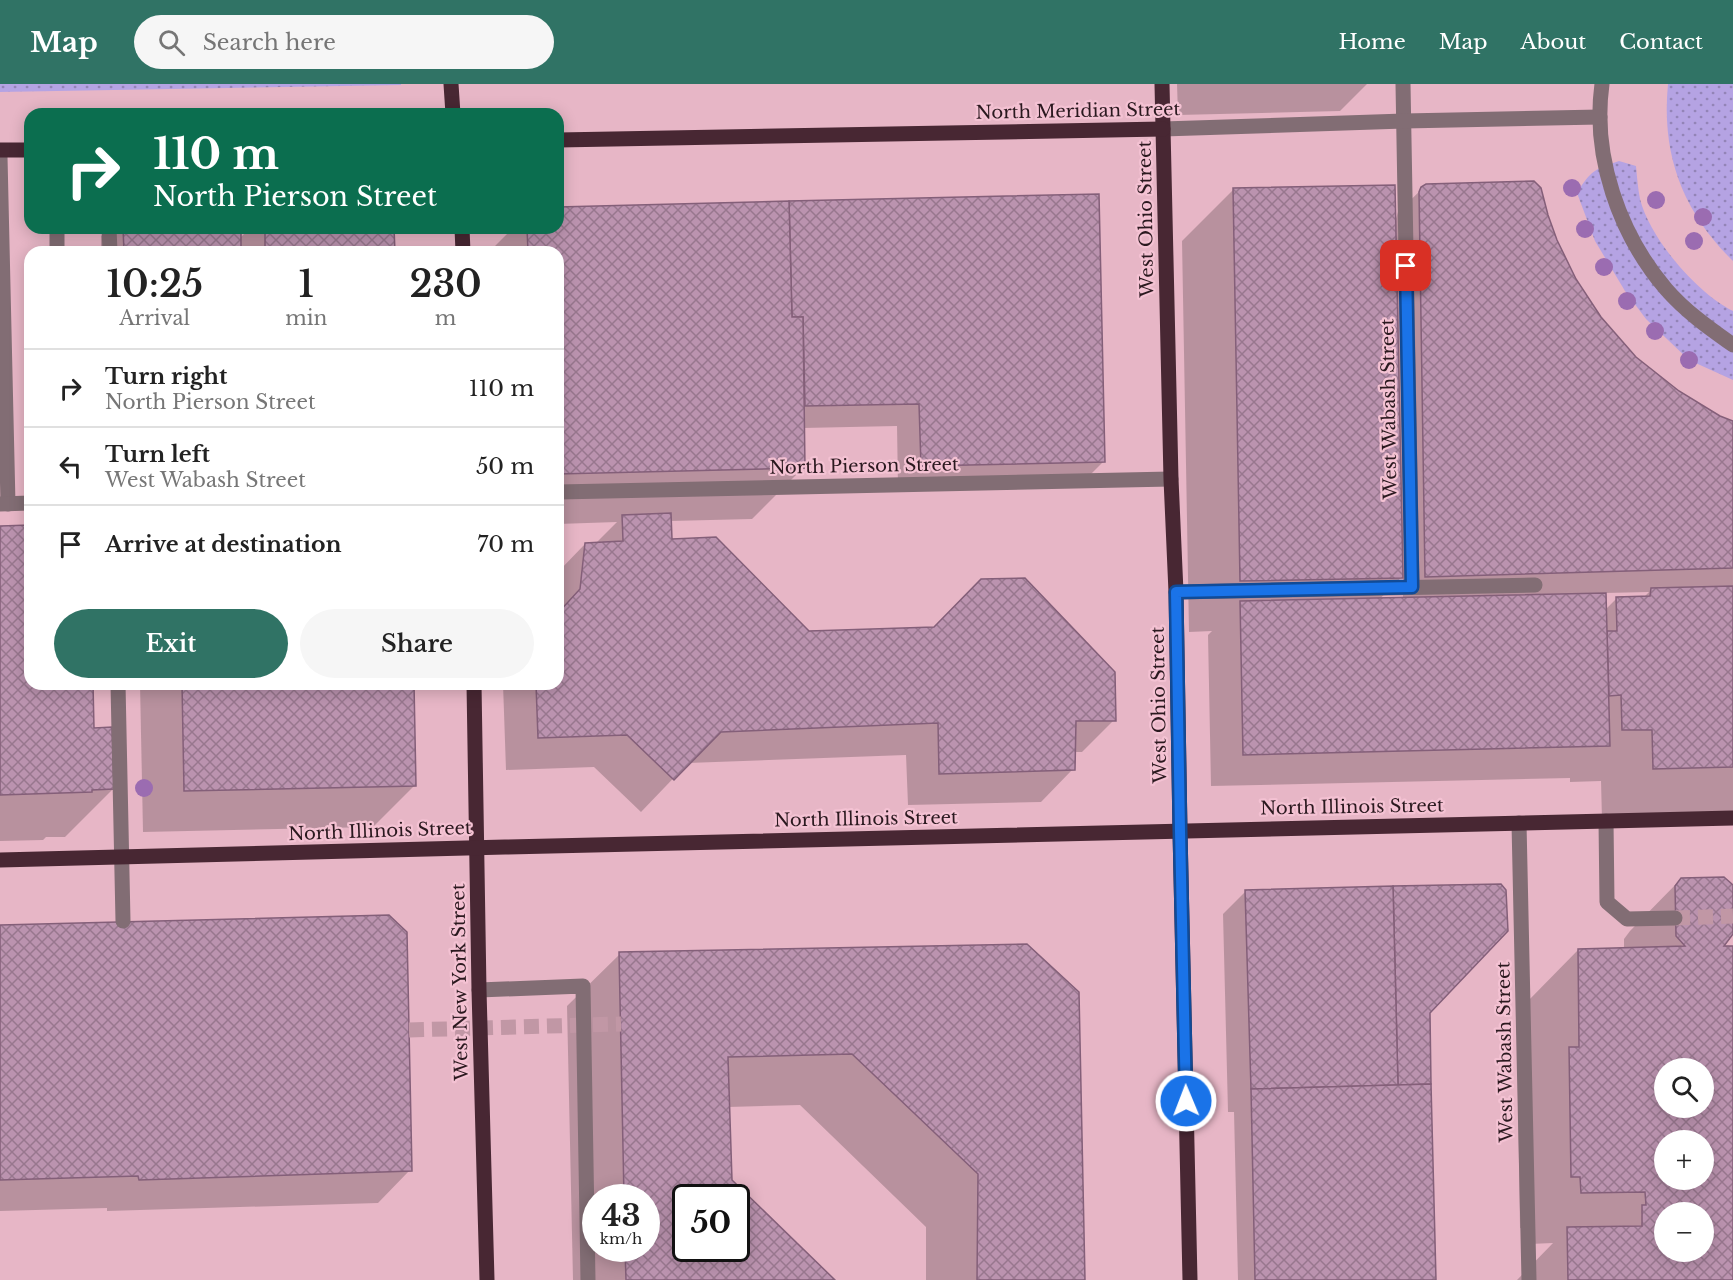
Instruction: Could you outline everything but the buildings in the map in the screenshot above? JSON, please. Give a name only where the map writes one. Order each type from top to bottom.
[{"type":"main road","points":[[451,84],[453,108]]},
{"type":"main road","name":"West Ohio Street","points":[[1162,84],[1171,479],[1176,592],[1190,1280]]},
{"type":"main road","name":"North Meridian Street","points":[[564,140],[1163,129]]},
{"type":"main road","points":[[0,150],[24,150]]},
{"type":"main road","name":"West New York Street","points":[[474,690],[487,1280]]},
{"type":"main road","name":"North Illinois Street","points":[[0,860],[1733,818]]},
{"type":"street","name":"West Wabash Street","points":[[1403,84],[1412,587]]},
{"type":"street","points":[[1602,84],[1600,117],[1605,166],[1618,210],[1638,252],[1666,290],[1700,322],[1733,345]]},
{"type":"street","name":"North Meridian Street","points":[[1163,129],[1600,117]]},
{"type":"street","points":[[0,157],[4,504],[24,503]]},
{"type":"street","name":"North Pierson Street","points":[[564,492],[1171,479]]},
{"type":"street","points":[[1176,592],[1535,585]]},
{"type":"street","points":[[118,690],[123,921]]},
{"type":"street","points":[[1606,821],[1607,902],[1627,919],[1675,918]]},
{"type":"street","name":"West Wabash Street","points":[[1519,823],[1530,1280]]},
{"type":"street","points":[[479,990],[583,986],[588,1280]]},
{"type":"shaded area","points":[[0,84],[401,84],[401,85],[0,92]]},
{"type":"shaded area","points":[[1668,84],[1733,84],[1733,261],[1701,223],[1679,181],[1668,135]]},
{"type":"shaded area","points":[[1619,161],[1636,166],[1640,199],[1645,215],[1664,247],[1705,292],[1733,311],[1733,380],[1689,360],[1646,319],[1625,291],[1595,241],[1577,193],[1594,171]]},
{"type":"tunnel","points":[[1675,918],[1733,916]]},
{"type":"tunnel","points":[[409,1030],[621,1024]]},
{"type":"route","points":[[1186,1101],[1176,592],[1412,587],[1406,266]]}]
